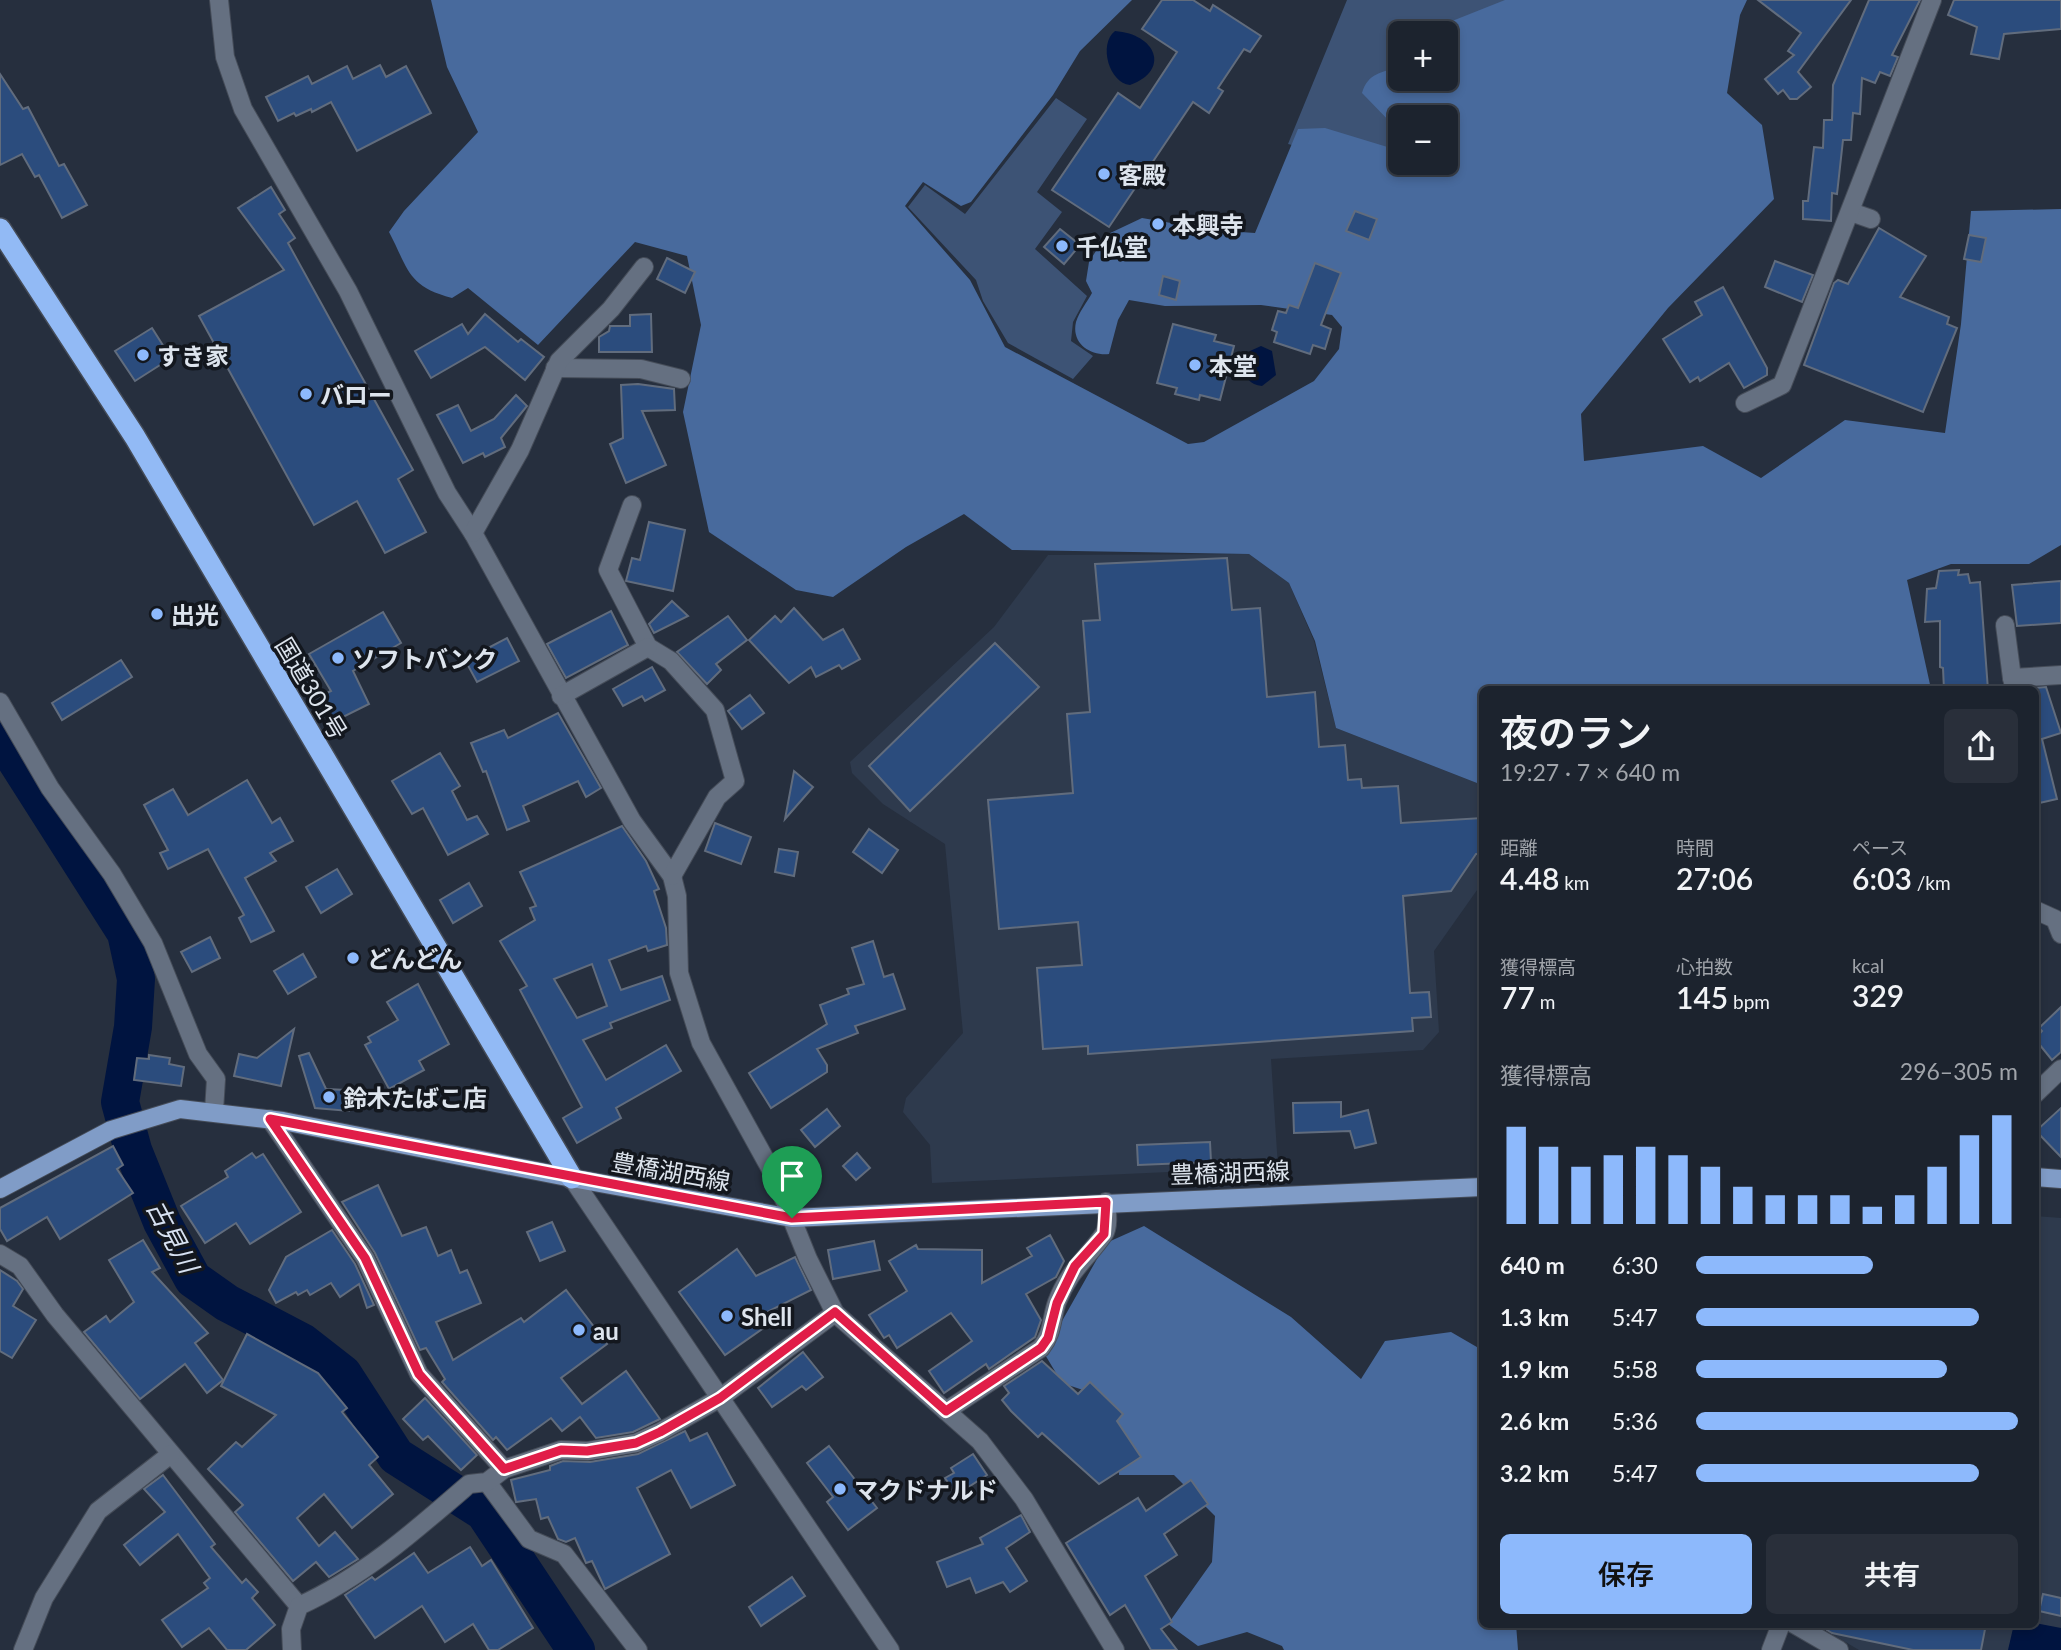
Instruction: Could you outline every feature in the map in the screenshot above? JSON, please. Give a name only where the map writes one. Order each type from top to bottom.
[{"type":"highway","name":"国道301号","points":[[0,229],[135,437],[572,1178]]},
{"type":"main road","name":"豊橋湖西線","points":[[0,1189],[111,1130],[180,1109],[270,1119],[792,1218],[1106,1202],[1479,1188]]},
{"type":"main road","points":[[2039,1177],[2061,1179]]},
{"type":"street","points":[[219,0],[225,57],[243,109],[348,291],[447,494],[473,533],[632,821],[671,876],[677,895],[679,973],[687,1005],[706,1053],[775,1177],[835,1312],[980,1441],[1024,1499],[1115,1650]]},
{"type":"street","points":[[1745,403],[1782,385],[1932,0]]},
{"type":"street","points":[[1851,212],[1871,219]]},
{"type":"street","points":[[473,533],[520,450],[545,397],[555,368],[565,353],[611,309],[644,267]]},
{"type":"street","points":[[555,368],[641,369],[681,379]]},
{"type":"street","points":[[632,505],[608,570],[648,647],[671,661],[715,710],[735,780],[717,797],[671,876]]},
{"type":"street","points":[[2005,625],[2013,684],[2061,675]]},
{"type":"street","points":[[561,696],[648,647]]},
{"type":"street","points":[[0,702],[50,788],[112,874],[153,943],[198,1054],[216,1079],[214,1111]]},
{"type":"street","points":[[2039,912],[2055,919],[2061,933]]},
{"type":"street","points":[[2039,1090],[2061,1069]]},
{"type":"street","points":[[270,1119],[365,1258],[419,1374],[504,1469]]},
{"type":"street","points":[[572,1178],[890,1650]]},
{"type":"street","points":[[946,1411],[1041,1348],[1048,1338],[1057,1303],[1075,1266],[1104,1234],[1106,1202]]},
{"type":"street","points":[[0,1254],[20,1266],[55,1315],[299,1606]]},
{"type":"street","points":[[292,1650],[291,1629],[299,1606],[336,1590],[376,1562],[469,1484],[487,1482],[504,1469],[561,1450],[587,1451],[636,1443],[720,1398],[835,1312]]},
{"type":"street","points":[[23,1650],[44,1598],[98,1511],[171,1454]]},
{"type":"street","points":[[487,1482],[529,1539],[564,1554],[638,1650]]},
{"type":"street","points":[[1771,1650],[1779,1628]]},
{"type":"street","points":[[1801,1628],[1839,1650]]},
{"type":"shaded area","points":[[431,0],[1132,0],[1080,51],[1053,95],[971,202],[961,206],[923,182],[905,206],[970,280],[1005,347],[1188,444],[1204,442],[1314,381],[1339,349],[1342,327],[1332,315],[1261,305],[1165,306],[1129,300],[1118,320],[1109,354],[1095,353],[1079,342],[1075,329],[1079,315],[1092,293],[1086,281],[1089,262],[1106,235],[1142,218],[1212,230],[1255,233],[1298,129],[1325,128],[1388,147],[1388,175],[1458,175],[1458,105],[1388,105],[1388,120],[1362,93],[1372,77],[1388,70],[1388,91],[1458,91],[1458,21],[1452,21],[1505,0],[1747,0],[1740,15],[1727,93],[1762,125],[1774,199],[1668,308],[1581,414],[1584,461],[1703,446],[1761,478],[1845,420],[1945,433],[1961,324],[1971,211],[2061,209],[2061,545],[2029,564],[1951,564],[1907,580],[1930,686],[1479,686],[1479,784],[1336,728],[1315,641],[1289,583],[1249,554],[1012,550],[964,514],[906,547],[833,597],[796,590],[709,532],[683,412],[701,325],[687,256],[635,242],[538,345],[468,288],[452,298],[426,288],[411,275],[389,232],[404,211],[478,132],[447,67]]},
{"type":"shaded area","points":[[1347,0],[1515,0],[1453,105],[1388,105],[1388,169],[1288,144]]},
{"type":"shaded area","points":[[1115,31],[1140,39],[1149,45],[1153,54],[1151,71],[1130,85],[1116,78],[1108,62],[1107,45]]},
{"type":"shaded area","points":[[1056,98],[1087,119],[1037,192],[1062,212],[1035,249],[1087,296],[1073,322],[1071,341],[1093,356],[1073,379],[1008,343],[983,301],[976,280],[908,207],[925,185],[965,214]]},
{"type":"shaded area","points":[[1261,346],[1272,351],[1276,375],[1262,386],[1250,382],[1245,368],[1250,351]]},
{"type":"shaded area","points":[[1249,554],[1289,583],[1314,641],[1336,728],[1479,784],[1479,887],[1434,951],[1439,1032],[1423,1050],[1271,1059],[1278,1167],[932,1183],[930,1145],[903,1112],[906,1098],[963,1033],[945,844],[883,804],[852,773],[850,762],[994,627],[1048,555]]},
{"type":"shaded area","points":[[2039,1216],[2061,1218],[2061,1650],[1859,1650],[1822,1628],[2039,1628]]},
{"type":"shaded area","points":[[1144,1226],[1291,1317],[1361,1379],[1385,1341],[1451,1332],[1479,1348],[1479,1628],[1516,1628],[1518,1650],[1284,1650],[1282,1646],[1247,1632],[1198,1646],[1168,1624],[1212,1562],[1215,1516],[1174,1475],[1119,1475],[1119,1429],[1095,1394],[1062,1383],[1044,1353],[1106,1243]]},
{"type":"shaded area","points":[[2039,1624],[2061,1628],[2061,1650],[2008,1650],[2013,1628],[2039,1628]]},
{"type":"building","points":[[1162,0],[1193,0],[1210,11],[1213,5],[1261,36],[1250,52],[1244,49],[1218,88],[1223,91],[1209,113],[1193,102],[1109,227],[1052,190],[1118,93],[1140,108],[1177,52],[1142,29]]},
{"type":"building","points":[[1758,0],[1851,0],[1798,72],[1811,87],[1797,99],[1790,99],[1783,90],[1778,94],[1765,79],[1794,55],[1788,51],[1801,33]]},
{"type":"building","points":[[1869,0],[1920,0],[1892,55],[1898,57],[1890,76],[1880,72],[1875,83],[1862,78],[1860,114],[1853,113],[1851,140],[1843,140],[1837,194],[1832,193],[1831,221],[1803,219],[1803,201],[1808,201],[1814,147],[1823,148],[1824,120],[1832,120],[1833,85]]},
{"type":"building","points":[[1954,0],[2061,0],[2061,29],[2004,34],[1999,59],[1971,54],[1977,27],[1948,15]]},
{"type":"building","points":[[380,65],[386,77],[406,66],[431,113],[357,151],[331,102],[312,112],[311,109],[296,116],[294,113],[278,121],[266,97],[308,76],[312,84],[347,66],[353,79]]},
{"type":"building","points":[[0,74],[23,109],[28,107],[59,166],[64,164],[87,205],[62,218],[39,175],[35,177],[22,154],[0,165]]},
{"type":"building","points":[[271,187],[285,210],[279,214],[295,238],[288,243],[413,470],[398,479],[426,532],[385,553],[357,501],[314,525],[199,316],[284,270],[238,208]]},
{"type":"building","points":[[1355,211],[1377,219],[1369,240],[1346,231]]},
{"type":"building","points":[[1879,228],[1926,256],[1900,297],[1949,317],[1947,324],[1957,328],[1923,412],[1804,365],[1834,283],[1838,280],[1848,284]]},
{"type":"building","name":"千仏堂","points":[[1060,229],[1080,245],[1064,264],[1044,247]]},
{"type":"building","points":[[1969,235],[1986,238],[1981,262],[1964,259]]},
{"type":"building","points":[[667,258],[695,272],[685,293],[657,279]]},
{"type":"building","points":[[1775,261],[1813,275],[1802,302],[1765,287]]},
{"type":"building","points":[[1315,263],[1341,273],[1321,325],[1331,329],[1325,349],[1313,345],[1310,354],[1274,342],[1277,332],[1272,330],[1278,311],[1286,313],[1289,305],[1298,308]]},
{"type":"building","points":[[1163,276],[1180,281],[1176,300],[1159,295]]},
{"type":"building","points":[[1723,287],[1767,368],[1767,375],[1744,388],[1729,363],[1700,381],[1698,377],[1690,382],[1663,339],[1702,315],[1695,302]]},
{"type":"building","points":[[485,314],[518,342],[521,339],[544,357],[525,380],[485,347],[431,378],[415,351],[462,324],[468,334]]},
{"type":"building","points":[[651,314],[652,352],[599,352],[599,337],[609,331],[610,326],[630,326],[630,315]]},
{"type":"building","name":"本堂","points":[[1173,324],[1216,335],[1214,341],[1234,346],[1220,400],[1200,395],[1199,400],[1175,394],[1177,388],[1157,383]]},
{"type":"building","points":[[152,328],[171,358],[135,381],[115,351]]},
{"type":"building","points":[[638,384],[674,389],[675,410],[642,411],[666,465],[626,483],[610,444],[623,438],[621,385]]},
{"type":"building","points":[[516,395],[527,406],[501,438],[505,447],[485,457],[483,453],[463,463],[437,415],[458,405],[471,431],[494,419]]},
{"type":"building","points":[[649,522],[685,530],[673,591],[626,581],[632,558],[640,560]]},
{"type":"building","points":[[1227,558],[1232,610],[1260,608],[1267,697],[1315,692],[1319,747],[1345,745],[1348,780],[1361,779],[1362,788],[1398,786],[1401,823],[1479,818],[1479,854],[1476,854],[1451,891],[1403,896],[1410,993],[1429,992],[1431,1017],[1412,1018],[1413,1031],[1088,1054],[1088,1046],[1043,1049],[1037,968],[1082,965],[1078,922],[999,929],[988,800],[1073,793],[1067,714],[1090,712],[1083,621],[1100,620],[1095,564]]},
{"type":"building","points":[[1959,570],[1958,575],[1968,574],[1970,583],[1980,582],[1988,686],[1944,686],[1943,668],[1940,667],[1940,621],[1925,622],[1927,589],[1936,588],[1939,571]]},
{"type":"building","points":[[2061,581],[2061,623],[2017,626],[2012,585]]},
{"type":"building","points":[[672,601],[688,616],[654,633],[649,624]]},
{"type":"building","points":[[794,608],[823,640],[843,629],[860,659],[842,669],[839,665],[816,677],[811,667],[789,683],[749,640],[775,616],[781,622]]},
{"type":"building","points":[[611,611],[628,645],[566,678],[547,644]]},
{"type":"building","points":[[383,612],[401,643],[353,671],[369,704],[333,722],[320,696],[331,691],[309,654]]},
{"type":"building","points":[[728,616],[747,640],[716,664],[721,670],[707,684],[677,652]]},
{"type":"building","points":[[507,638],[519,661],[477,682],[465,660]]},
{"type":"building","points":[[995,643],[1039,687],[910,811],[869,766]]},
{"type":"building","points":[[121,660],[132,677],[62,720],[52,703]]},
{"type":"building","points":[[652,667],[665,690],[645,701],[642,696],[623,706],[613,689]]},
{"type":"building","points":[[2046,687],[2061,733],[2042,739],[2057,799],[2039,803],[2039,688]]},
{"type":"building","points":[[750,695],[764,713],[742,729],[728,711]]},
{"type":"building","points":[[558,713],[601,788],[586,797],[578,781],[523,806],[529,821],[507,830],[486,771],[483,772],[471,743],[504,730],[508,738]]},
{"type":"building","points":[[440,753],[460,786],[452,791],[467,820],[477,816],[488,834],[448,855],[423,808],[412,814],[392,781]]},
{"type":"building","points":[[794,771],[813,787],[785,819]]},
{"type":"building","points":[[247,780],[272,823],[280,818],[293,841],[270,853],[276,861],[245,878],[274,931],[251,942],[239,918],[244,915],[208,849],[168,869],[160,853],[168,850],[144,805],[173,789],[188,815]]},
{"type":"building","points":[[715,823],[751,837],[741,864],[705,851]]},
{"type":"building","points":[[622,826],[646,861],[659,889],[654,891],[666,928],[667,945],[648,951],[646,946],[609,960],[621,990],[662,976],[670,1000],[610,1023],[612,1028],[583,1040],[606,1080],[666,1045],[681,1071],[616,1108],[621,1118],[577,1143],[563,1118],[582,1107],[520,990],[527,986],[500,941],[535,920],[530,908],[536,906],[520,872]],"holes":[[[592,964],[607,1006],[577,1018],[554,979]]]},
{"type":"building","points":[[869,829],[898,850],[882,873],[853,852]]},
{"type":"building","points":[[779,849],[798,852],[794,876],[775,872]]},
{"type":"building","points":[[337,869],[352,894],[321,913],[306,887]]},
{"type":"building","points":[[469,883],[482,906],[453,923],[440,900]]},
{"type":"building","points":[[210,937],[220,958],[192,972],[181,952]]},
{"type":"building","points":[[873,941],[884,977],[893,974],[905,1009],[855,1026],[858,1033],[817,1049],[827,1065],[827,1072],[771,1108],[749,1073],[827,1024],[820,1005],[849,994],[847,989],[864,984],[852,948]]},
{"type":"building","points":[[303,954],[316,977],[288,994],[274,971]]},
{"type":"building","points":[[418,984],[449,1044],[419,1061],[424,1070],[389,1089],[365,1045],[371,1042],[368,1037],[398,1020],[387,1002]]},
{"type":"building","points":[[2061,1007],[2061,1052],[2052,1060],[2039,1044],[2039,1034],[2042,1031],[2039,1028]]},
{"type":"building","points":[[294,1029],[281,1086],[234,1076],[239,1054],[257,1058]]},
{"type":"building","name":"鈴木たばこ店","points":[[309,1053],[326,1089],[346,1090],[349,1111],[315,1108],[299,1056]]},
{"type":"building","points":[[149,1055],[170,1058],[169,1064],[184,1067],[181,1086],[134,1080],[137,1058],[149,1059]]},
{"type":"building","points":[[1341,1102],[1341,1117],[1368,1110],[1376,1143],[1355,1148],[1350,1131],[1294,1133],[1293,1103]]},
{"type":"building","points":[[2061,1108],[2061,1157],[2039,1134],[2039,1128]]},
{"type":"building","points":[[827,1109],[840,1126],[815,1147],[801,1130]]},
{"type":"building","points":[[1210,1142],[1211,1162],[1138,1165],[1137,1145]]},
{"type":"building","points":[[113,1146],[123,1165],[117,1169],[133,1193],[60,1239],[47,1217],[7,1241],[0,1229],[0,1208]]},
{"type":"building","points":[[252,1153],[256,1158],[263,1154],[301,1212],[250,1244],[236,1223],[205,1243],[181,1206],[228,1177],[225,1171]]},
{"type":"building","points":[[857,1153],[870,1168],[856,1180],[843,1166]]},
{"type":"building","points":[[378,1185],[402,1236],[426,1227],[438,1256],[451,1250],[460,1273],[467,1270],[481,1303],[436,1322],[453,1360],[521,1318],[524,1322],[566,1290],[607,1344],[561,1378],[582,1404],[626,1371],[660,1419],[633,1432],[596,1438],[580,1417],[562,1431],[551,1418],[507,1450],[496,1437],[493,1440],[442,1382],[445,1379],[426,1348],[420,1350],[375,1253],[342,1202]]},
{"type":"building","points":[[552,1222],[565,1251],[540,1261],[527,1232]]},
{"type":"building","points":[[332,1230],[355,1264],[374,1305],[367,1308],[359,1284],[340,1297],[331,1283],[310,1295],[307,1290],[298,1295],[296,1292],[276,1303],[269,1290],[286,1257]]},
{"type":"building","points":[[1050,1235],[1064,1261],[1056,1277],[1026,1294],[1041,1320],[1035,1337],[989,1369],[986,1364],[944,1393],[929,1371],[972,1341],[951,1313],[897,1348],[889,1335],[884,1338],[869,1315],[907,1291],[889,1261],[916,1245],[918,1249],[982,1250],[982,1283],[1032,1256],[1027,1248]]},
{"type":"building","points":[[143,1240],[160,1268],[152,1272],[208,1333],[195,1343],[223,1380],[207,1393],[185,1364],[140,1399],[84,1332],[106,1316],[110,1322],[134,1302],[109,1260]]},
{"type":"building","points":[[874,1241],[880,1270],[833,1279],[828,1250]]},
{"type":"building","points":[[737,1249],[756,1276],[795,1257],[811,1290],[761,1315],[768,1325],[725,1355],[679,1292]]},
{"type":"building","points":[[0,1270],[17,1281],[23,1289],[13,1306],[36,1320],[12,1358],[0,1351]]},
{"type":"building","points":[[247,1334],[318,1373],[347,1408],[342,1412],[378,1457],[369,1465],[393,1494],[352,1528],[324,1494],[297,1518],[319,1546],[335,1532],[358,1559],[329,1577],[316,1562],[293,1581],[235,1512],[243,1505],[208,1469],[236,1442],[242,1447],[276,1415],[221,1386]]},
{"type":"building","points":[[803,1352],[823,1377],[806,1390],[802,1386],[772,1407],[758,1388]]},
{"type":"building","points":[[1042,1361],[1078,1394],[1090,1382],[1123,1414],[1117,1421],[1141,1457],[1099,1484],[1042,1433],[1038,1437],[1011,1411],[1002,1400],[1009,1393],[1004,1386]]},
{"type":"building","points":[[425,1398],[477,1455],[461,1470],[428,1436],[423,1440],[403,1419]]},
{"type":"building","points":[[685,1431],[690,1441],[707,1433],[735,1485],[691,1508],[671,1470],[637,1488],[670,1554],[605,1589],[592,1561],[586,1563],[575,1538],[566,1542],[558,1539],[548,1517],[541,1519],[536,1499],[516,1502],[511,1480],[550,1470],[550,1466],[563,1461],[590,1462],[638,1454]]},
{"type":"building","points":[[829,1446],[877,1508],[848,1530],[827,1502],[833,1497],[807,1463]]},
{"type":"building","points":[[973,1454],[987,1475],[956,1495],[945,1478],[954,1473],[951,1468]]},
{"type":"building","points":[[163,1475],[215,1544],[211,1547],[242,1583],[246,1579],[258,1592],[252,1598],[275,1625],[246,1650],[227,1650],[209,1628],[182,1647],[162,1620],[208,1588],[204,1583],[210,1578],[178,1534],[140,1565],[124,1545],[165,1512],[144,1489]]},
{"type":"building","points":[[1191,1480],[1208,1504],[1164,1534],[1177,1555],[1145,1576],[1172,1622],[1161,1629],[1177,1650],[1151,1650],[1125,1605],[1110,1615],[1066,1543],[1138,1498],[1146,1511]]},
{"type":"building","points":[[1021,1515],[1030,1532],[1006,1548],[1027,1581],[1010,1592],[1003,1582],[976,1593],[970,1578],[947,1587],[937,1562],[983,1544],[980,1538]]},
{"type":"building","points":[[470,1547],[482,1566],[491,1560],[533,1628],[498,1650],[489,1650],[473,1624],[445,1642],[422,1606],[375,1638],[345,1595],[372,1577],[375,1580],[414,1553],[428,1573]]},
{"type":"building","points":[[792,1577],[805,1596],[761,1626],[749,1607]]},
{"type":"building","points":[[2043,1594],[2061,1598],[2061,1616],[2039,1611]]},
{"type":"building","points":[[1985,1628],[1981,1650],[1913,1650],[1827,1630]]},
{"type":"waterway","name":"古見川","points":[[0,735],[126,933],[136,979],[133,1027],[120,1102],[133,1150],[162,1222],[193,1279],[227,1303],[302,1342],[343,1374],[396,1456],[484,1512],[576,1650]]},
{"type":"place","name":"客殿","points":[[1104,174]]},
{"type":"place","name":"本興寺","points":[[1158,224]]},
{"type":"place","name":"千仏堂","points":[[1062,246]]},
{"type":"place","name":"すき家","points":[[143,355]]},
{"type":"place","name":"本堂","points":[[1195,365]]},
{"type":"place","name":"バロー","points":[[306,394]]},
{"type":"place","name":"出光","points":[[157,614]]},
{"type":"place","name":"ソフトバンク","points":[[338,658]]},
{"type":"place","name":"どんどん","points":[[353,958]]},
{"type":"place","name":"鈴木たばこ店","points":[[329,1097]]},
{"type":"place","name":"Shell","points":[[727,1316]]},
{"type":"place","name":"au","points":[[579,1330]]},
{"type":"place","name":"マクドナルド","points":[[840,1489]]},
{"type":"route","points":[[270,1119],[572,1178],[792,1218],[1106,1202],[1108,1220],[1104,1234],[1075,1266],[1057,1303],[1053,1326],[1041,1348],[946,1411],[892,1360],[835,1312],[720,1398],[660,1432],[636,1443],[587,1451],[561,1450],[504,1469],[419,1374],[365,1258],[270,1119]]}]
